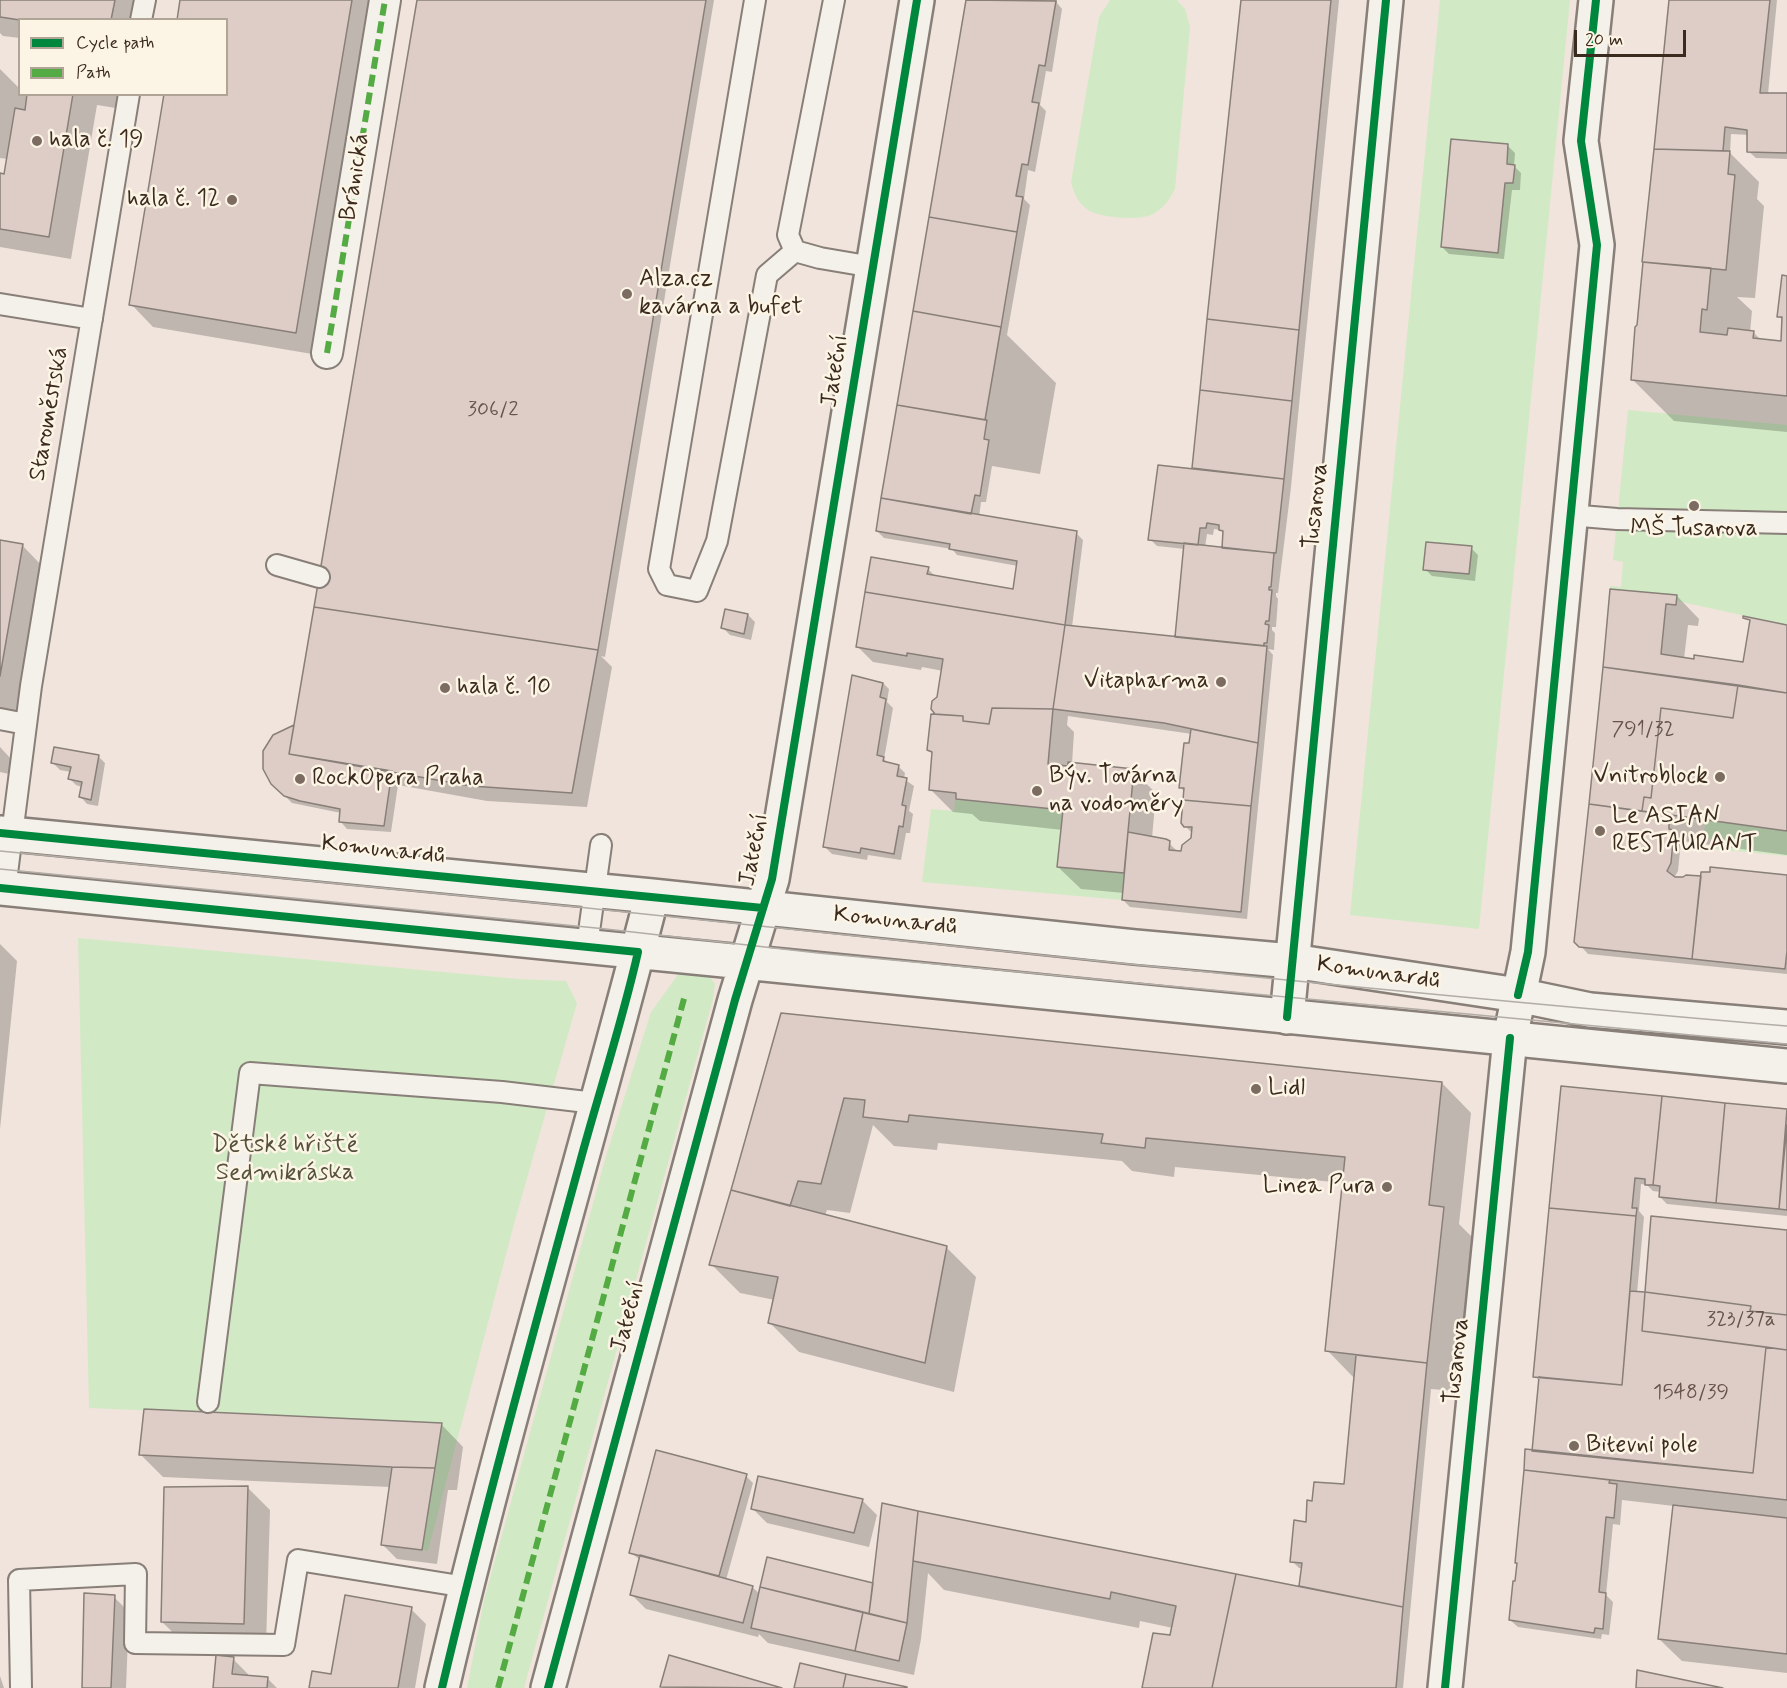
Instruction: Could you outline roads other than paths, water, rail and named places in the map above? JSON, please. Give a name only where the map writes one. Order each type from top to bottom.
[{"type":"street","name":"Bránická","points":[[327,353],[385,0]]},
{"type":"street","name":"Jateční","points":[[548,1688],[746,963],[772,879],[917,0]]},
{"type":"street","name":"Tusarova","points":[[1287,1017],[1386,0]]},
{"type":"street","name":"Tusarova","points":[[1445,1688],[1510,1038],[1528,952],[1597,245],[1581,141],[1596,0]]},
{"type":"street","name":"Komunardů","points":[[5,833],[1292,961],[1518,995],[1590,1010],[1787,1028]]},
{"type":"street","name":"Komunardů","points":[[2,888],[1787,1066]]},
{"type":"street","points":[[442,1688],[466,1587],[596,1103],[630,988],[652,896]]},
{"type":"lane","points":[[141,18],[145,0]]},
{"type":"lane","points":[[754,0],[659,569],[667,585],[697,591],[717,541],[767,275],[795,251]]},
{"type":"lane","points":[[834,0],[788,236],[795,251],[820,258],[873,267]]},
{"type":"lane","name":"Staroměstská","points":[[2,888],[5,833],[25,733],[129,96]]},
{"type":"lane","points":[[0,304],[92,319]]},
{"type":"lane","points":[[1569,515],[1617,519],[1787,523]]},
{"type":"lane","points":[[277,565],[319,577]]},
{"type":"lane","points":[[0,719],[25,733]]},
{"type":"lane","points":[[587,946],[602,845]]},
{"type":"lane","points":[[208,1402],[250,1073],[502,1092],[596,1103]]},
{"type":"lane","points":[[21,1688],[19,1580],[136,1574],[135,1643],[284,1645],[298,1560],[466,1587]]},
{"type":"tram line","points":[[0,851],[1322,983],[1787,1026]]},
{"type":"tram line","points":[[0,869],[606,929],[818,953],[1787,1044]]},
{"type":"place","name":"hala č. 19","points":[[37,141]]},
{"type":"place","name":"hala č. 12","points":[[232,200]]},
{"type":"place","name":"Alza.cz kavárna a bufet","points":[[627,294]]},
{"type":"place","name":"MŠ Tusarova","points":[[1694,506]]},
{"type":"place","name":"Vitapharma","points":[[1221,682]]},
{"type":"place","name":"hala č. 10","points":[[445,688]]},
{"type":"place","name":"Vnitroblock","points":[[1720,777]]},
{"type":"place","name":"RockOpera Praha","points":[[300,779]]},
{"type":"place","name":"Býv. Továrna na vodoměry","points":[[1037,791]]},
{"type":"place","name":"Le ASIAN RESTAURANT","points":[[1600,831]]},
{"type":"place","name":"Lidl","points":[[1256,1089]]},
{"type":"place","name":"Linea Pura","points":[[1387,1187]]},
{"type":"place","name":"Bitevni pole","points":[[1574,1446]]},
{"type":"park label","name":"Dětské hřiště Sedmikráska","points":[[285,1160]]}]
